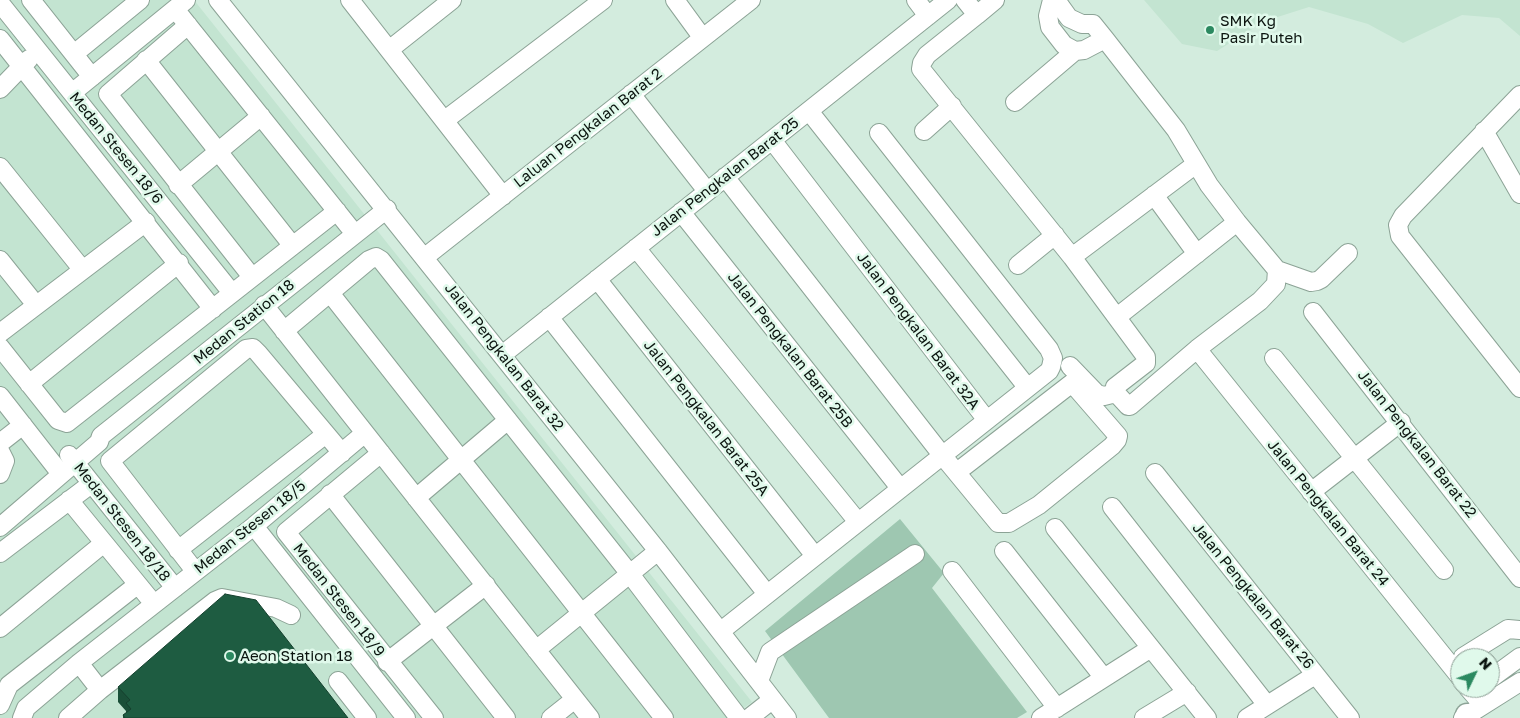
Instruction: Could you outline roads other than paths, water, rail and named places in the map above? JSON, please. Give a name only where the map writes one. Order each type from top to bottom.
[{"type":"street","points":[[31,0],[92,76]]},
{"type":"street","points":[[74,54],[140,0]]},
{"type":"street","name":"Jalan Pengkalan Barat 32","points":[[218,0],[387,209],[721,631],[787,718]]},
{"type":"street","points":[[350,0],[503,196]]},
{"type":"street","points":[[389,50],[452,0]]},
{"type":"street","points":[[445,120],[604,0]]},
{"type":"street","points":[[675,0],[702,37]]},
{"type":"street","name":"Laluan Pengkalan Barat 2","points":[[425,257],[751,0]]},
{"type":"street","points":[[916,0],[928,16]]},
{"type":"street","name":"Jalan Pengkalan Barat 25","points":[[502,355],[948,0]]},
{"type":"street","points":[[965,0],[977,15]]},
{"type":"street","points":[[995,0],[927,56],[921,66],[1072,257],[1148,361],[1115,387],[1116,393],[1125,403],[1130,406],[1197,349],[1260,300],[1276,284],[1278,270]]},
{"type":"street","points":[[1075,51],[1064,45],[1050,26],[1048,16],[1054,0],[1069,18],[1082,24],[1093,24],[1176,130],[1196,164],[1237,222],[1278,270],[1311,282],[1321,280],[1348,253]]},
{"type":"street","name":"Medan Stesen 18/6","points":[[0,3],[232,293]]},
{"type":"street","points":[[72,93],[180,4],[188,25],[355,234]]},
{"type":"street","points":[[188,25],[108,94],[252,277]]},
{"type":"street","points":[[0,39],[179,263],[213,309]]},
{"type":"street","points":[[1015,102],[1075,51],[1084,50],[1105,39]]},
{"type":"street","points":[[0,89],[37,50]]},
{"type":"street","points":[[146,60],[292,245]]},
{"type":"street","points":[[631,94],[707,191]]},
{"type":"street","points":[[1520,95],[1403,216],[1398,225],[1400,236],[1520,388]]},
{"type":"street","points":[[924,131],[952,106]]},
{"type":"street","points":[[809,111],[1027,387]]},
{"type":"street","points":[[178,185],[261,116]]},
{"type":"street","points":[[1484,131],[1520,194]]},
{"type":"street","points":[[879,132],[1049,349],[1053,358],[1049,371],[986,420]]},
{"type":"street","name":"Jalan Pengkalan Barat 32A","points":[[721,631],[986,420],[772,140]]},
{"type":"street","points":[[1072,257],[1196,164]]},
{"type":"street","points":[[0,167],[82,269]]},
{"type":"street","points":[[725,177],[942,455],[998,523],[1009,523],[1039,505],[1112,446],[1118,436],[1072,383],[957,472]]},
{"type":"street","points":[[1154,195],[1197,254]]},
{"type":"street","name":"Medan Station 18","points":[[0,513],[72,459],[99,442],[101,436],[387,209]]},
{"type":"street","points":[[0,347],[58,420],[67,423],[336,211]]},
{"type":"street","name":"Jalan Pengkalan Barat 25B","points":[[681,212],[900,488]]},
{"type":"street","points":[[0,333],[146,222]]},
{"type":"street","points":[[1117,317],[1237,222]]},
{"type":"street","points":[[1018,265],[1055,235]]},
{"type":"street","points":[[636,248],[858,522]]},
{"type":"street","points":[[284,330],[369,260],[376,257],[382,260],[630,574],[739,718]]},
{"type":"street","points":[[0,260],[36,305]]},
{"type":"street","points":[[30,384],[179,263]]},
{"type":"street","name":"Jalan Pengkalan Barat 25A","points":[[597,279],[815,556]]},
{"type":"street","points":[[330,293],[583,612],[664,718]]},
{"type":"street","points":[[264,305],[590,718]]},
{"type":"street","name":"Jalan Pengkalan Barat 22","points":[[1313,312],[1401,422],[1513,555],[1520,578]]},
{"type":"street","points":[[549,317],[767,594]]},
{"type":"street","points":[[195,572],[110,461],[246,349],[253,348],[258,352],[342,453]]},
{"type":"street","name":"Jalan Pengkalan Barat 24","points":[[1197,349],[1311,492],[1450,650]]},
{"type":"street","points":[[1274,358],[1444,570]]},
{"type":"street","points":[[1070,366],[1097,394],[1104,396],[1116,393]]},
{"type":"street","name":"Medan Stesen 18/18","points":[[0,396],[58,470]]},
{"type":"street","points":[[416,498],[508,420]]},
{"type":"street","points":[[1311,492],[1401,422]]},
{"type":"street","points":[[0,442],[22,425]]},
{"type":"street","name":"Medan Stesen 18/5","points":[[22,718],[26,708],[79,663],[254,526],[365,433]]},
{"type":"street","points":[[178,550],[326,434]]},
{"type":"street","points":[[0,451],[5,461],[0,474]]},
{"type":"street","name":"Medan Stesen 18/9","points":[[381,453],[286,532],[434,718]]},
{"type":"street","name":"Medan Stesen 18/18","points":[[72,459],[175,588]]},
{"type":"street","name":"Medan Station 18","points":[[0,527],[58,470]]},
{"type":"street","name":"Jalan Pengkalan Barat 26","points":[[1155,473],[1350,718]]},
{"type":"street","points":[[0,553],[91,484]]},
{"type":"street","points":[[330,494],[506,718]]},
{"type":"street","points":[[69,500],[154,604]]},
{"type":"street","points":[[1112,507],[1267,705]]},
{"type":"street","name":"Medan Stesen 18/9","points":[[254,526],[406,718]]},
{"type":"street","points":[[1055,528],[1208,718]]},
{"type":"street","points":[[0,628],[104,542]]},
{"type":"street","points":[[1004,550],[1104,678]]},
{"type":"street","points":[[536,650],[658,551]]},
{"type":"street","points":[[759,681],[770,652],[915,554]]},
{"type":"street","points":[[952,571],[1057,708]]},
{"type":"street","points":[[0,705],[9,685],[137,585]]},
{"type":"street","points":[[388,662],[486,585]]},
{"type":"street","points":[[68,718],[100,690],[215,601],[222,598],[276,608],[291,615]]},
{"type":"street","points":[[1476,648],[1508,628],[1520,630]]},
{"type":"street","points":[[1041,718],[1151,648]]},
{"type":"street","points":[[1500,671],[1520,657]]},
{"type":"street","points":[[79,663],[100,690]]},
{"type":"street","points":[[1247,718],[1315,674]]},
{"type":"street","points":[[338,681],[367,718]]},
{"type":"street","points":[[1469,698],[1470,714],[1520,682]]},
{"type":"street","points":[[1144,718],[1187,692]]},
{"type":"street","points":[[551,718],[576,699]]},
{"type":"street","points":[[749,718],[772,700]]},
{"type":"place","name":"SMK Kg Pasir Puteh","points":[[1210,30]]},
{"type":"place","name":"Aeon Station 18","points":[[230,656]]}]
